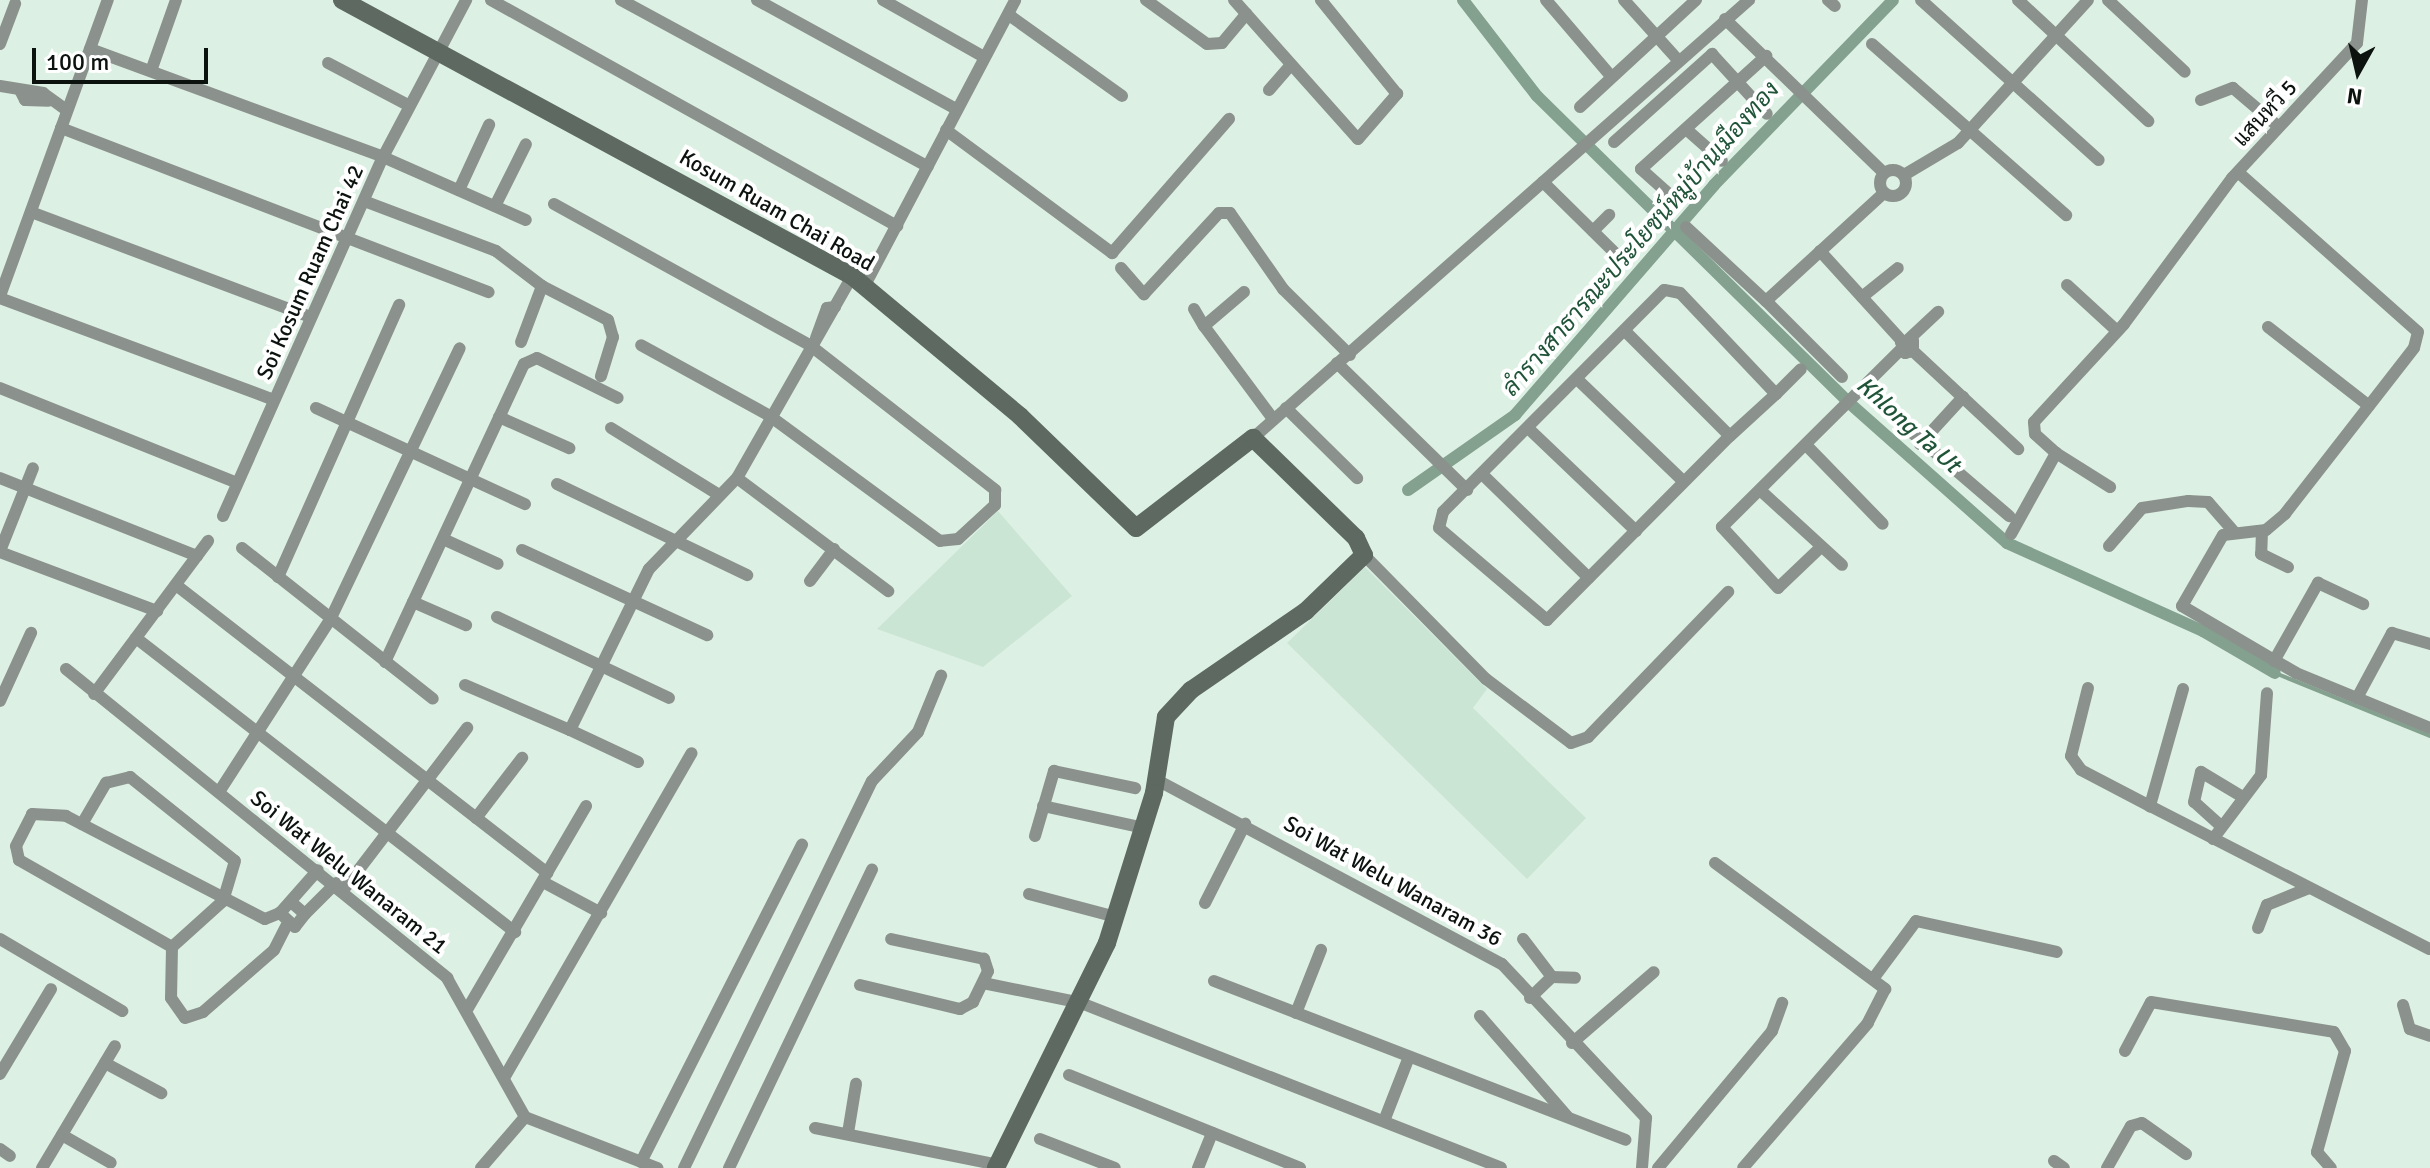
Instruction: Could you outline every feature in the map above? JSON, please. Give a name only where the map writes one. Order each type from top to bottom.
[{"type":"street","points":[[108,0],[65,109],[61,128],[0,297],[274,400]]},
{"type":"street","points":[[151,71],[176,0]]},
{"type":"street","name":"Kosum Ruam Chai Road","points":[[342,0],[442,49],[858,281],[1020,416],[1136,528],[1253,438]]},
{"type":"street","name":"Soi Kosum Ruam Chai 42","points":[[223,516],[383,157],[466,0]]},
{"type":"street","points":[[491,0],[897,226]]},
{"type":"street","points":[[621,0],[928,167]]},
{"type":"street","points":[[757,0],[956,109]]},
{"type":"street","points":[[883,0],[984,57]]},
{"type":"street","points":[[570,730],[632,599],[671,541],[737,478],[814,342],[827,308],[835,307],[858,281],[897,226],[1015,0]]},
{"type":"street","points":[[1146,0],[1207,44],[1222,43],[1246,14]]},
{"type":"street","points":[[1234,0],[1358,139],[1393,106],[1395,86],[1321,0]]},
{"type":"street","points":[[1546,0],[1611,76]]},
{"type":"street","points":[[1624,0],[1678,60]]},
{"type":"street","points":[[1580,107],[1696,0]]},
{"type":"street","points":[[1728,592],[1588,737],[1571,743],[1486,679],[1364,555],[1345,524],[1253,438],[1749,0]]},
{"type":"street","points":[[1921,0],[2099,160]]},
{"type":"street","points":[[2018,0],[2148,121]]},
{"type":"street","points":[[1725,19],[1803,88],[1884,173],[1904,175],[1970,131],[2088,0]]},
{"type":"street","points":[[2108,0],[2185,72]]},
{"type":"street","name":"แสนหวี 5","points":[[2056,453],[2031,428],[2117,331],[2239,173],[2357,43],[2362,0]]},
{"type":"street","points":[[0,44],[15,4]]},
{"type":"street","points":[[1009,15],[1122,96]]},
{"type":"street","points":[[1872,44],[2066,215]]},
{"type":"street","points":[[90,49],[383,157],[526,220]]},
{"type":"street","points":[[1614,142],[1712,54],[1767,114]]},
{"type":"street","points":[[1679,203],[1641,169],[1766,56]]},
{"type":"street","points":[[328,63],[408,105]]},
{"type":"street","points":[[1269,90],[1290,66]]},
{"type":"street","points":[[0,86],[21,92],[43,93],[48,101],[65,109]]},
{"type":"street","points":[[2201,100],[2233,88],[2279,127]]},
{"type":"street","points":[[946,130],[1112,253],[1229,119]]},
{"type":"street","points":[[459,190],[489,125]]},
{"type":"street","points":[[61,128],[489,292]]},
{"type":"street","points":[[1686,129],[1722,161]]},
{"type":"street","points":[[495,206],[526,144]]},
{"type":"street","points":[[1884,173],[1884,193]]},
{"type":"street","points":[[2239,173],[2418,332],[2369,406],[2285,514],[2262,531],[2223,535],[2182,606],[2274,661],[2430,728]]},
{"type":"street","points":[[1766,301],[1884,193],[1904,191],[1904,175]]},
{"type":"street","points":[[1543,182],[1617,255]]},
{"type":"street","points":[[364,201],[496,251],[542,286],[614,328],[601,376]]},
{"type":"street","points":[[554,204],[814,342],[995,490],[995,505],[958,539],[940,541],[770,416],[641,345]]},
{"type":"street","points":[[31,212],[311,317]]},
{"type":"street","points":[[1121,268],[1144,294],[1219,213],[1230,213],[1283,289],[1350,355]]},
{"type":"street","points":[[1593,231],[1609,215]]},
{"type":"street","points":[[1686,227],[1842,377]]},
{"type":"street","points":[[1820,251],[1906,345],[2018,449]]},
{"type":"street","points":[[1862,297],[1898,268]]},
{"type":"street","points":[[2067,285],[2117,331]]},
{"type":"street","points":[[521,342],[542,286]]},
{"type":"street","points":[[1776,394],[1673,289],[1658,294],[1529,429],[1443,512],[1439,528],[1538,619],[1554,617],[1683,481],[1776,394],[1801,369]]},
{"type":"street","points":[[1204,326],[1244,292]]},
{"type":"street","points":[[278,577],[399,305]]},
{"type":"street","points":[[1194,309],[1273,419]]},
{"type":"street","points":[[1821,547],[1784,586],[1773,586],[1722,530],[1861,395],[1938,312]]},
{"type":"street","points":[[2268,327],[2369,406]]},
{"type":"street","points":[[1625,331],[1730,436]]},
{"type":"street","points":[[219,792],[330,620],[406,451],[460,348]]},
{"type":"street","points":[[385,662],[468,479],[529,358],[618,398]]},
{"type":"street","points":[[1337,363],[1467,490]]},
{"type":"street","points":[[1577,379],[1683,481]]},
{"type":"street","points":[[0,388],[237,483]]},
{"type":"street","points":[[1920,444],[1963,397]]},
{"type":"street","points":[[1875,401],[1920,444],[2009,516]]},
{"type":"street","points":[[316,408],[525,504]]},
{"type":"street","points":[[1286,408],[1357,478]]},
{"type":"street","points":[[499,417],[569,448]]},
{"type":"street","points":[[611,428],[719,495]]},
{"type":"street","points":[[1529,429],[1636,531]]},
{"type":"street","points":[[1808,447],[1883,524]]},
{"type":"street","points":[[2011,534],[2056,453],[2110,487]]},
{"type":"street","points":[[33,468],[0,552],[157,611]]},
{"type":"street","points":[[1482,474],[1589,578]]},
{"type":"street","points":[[0,478],[197,556]]},
{"type":"street","points":[[737,478],[888,591]]},
{"type":"street","points":[[557,484],[747,575]]},
{"type":"street","points":[[1760,490],[1842,565]]},
{"type":"street","points":[[2109,546],[2142,508],[2188,501],[2216,507],[2235,533]]},
{"type":"street","points":[[2262,531],[2261,554],[2288,567]]},
{"type":"street","points":[[443,539],[498,564]]},
{"type":"street","points":[[94,694],[208,541]]},
{"type":"street","points":[[242,548],[433,699]]},
{"type":"street","points":[[810,581],[834,549]]},
{"type":"street","points":[[522,550],[707,635]]},
{"type":"street","points":[[815,1128],[997,1166],[1081,1003],[1116,917],[1157,780],[1162,729],[1174,703],[1295,620],[1364,555]]},
{"type":"street","points":[[2274,661],[2318,583],[2363,604]]},
{"type":"street","points":[[176,585],[476,818],[545,877],[601,913]]},
{"type":"street","points":[[413,602],[466,625]]},
{"type":"street","points":[[497,617],[669,698]]},
{"type":"street","points":[[2357,698],[2397,629],[2430,644]]},
{"type":"street","points":[[0,701],[31,633]]},
{"type":"street","points":[[136,638],[515,932]]},
{"type":"street","name":"Soi Wat Welu Wanaram 21","points":[[66,669],[340,886],[447,978],[468,1008],[525,1117]]},
{"type":"street","points":[[684,1168],[872,781],[918,732],[941,676]]},
{"type":"street","points":[[465,685],[638,762]]},
{"type":"street","points":[[2088,688],[2071,756],[2081,770],[2430,949]]},
{"type":"street","points":[[2150,806],[2183,689]]},
{"type":"street","points":[[2213,839],[2241,796],[2261,775],[2267,693]]},
{"type":"street","points":[[286,926],[295,927],[305,914],[340,886],[386,833],[467,728]]},
{"type":"street","points":[[504,1078],[692,753]]},
{"type":"street","points":[[476,818],[522,758]]},
{"type":"street","points":[[1035,836],[1054,771],[1135,788]]},
{"type":"street","points":[[2221,826],[2194,802],[2201,772],[2241,796]]},
{"type":"street","points":[[82,824],[106,783],[130,777],[230,853],[236,870],[223,901],[172,947],[171,998],[185,1018],[195,1017],[274,950],[286,926]]},
{"type":"street","name":"Soi Wat Welu Wanaram 36","points":[[1157,780],[1480,947],[1646,1118],[1642,1168]]},
{"type":"street","points":[[468,1008],[586,806]]},
{"type":"street","points":[[1043,806],[1144,828]]},
{"type":"street","points":[[172,947],[16,854],[39,809],[82,824],[223,901],[265,919],[280,913],[318,870]]},
{"type":"street","points":[[1205,903],[1245,824]]},
{"type":"street","points":[[641,1162],[802,845]]},
{"type":"street","points":[[1715,863],[1885,989],[1868,1023],[1743,1168]]},
{"type":"street","points":[[729,1168],[872,869]]},
{"type":"street","points":[[2258,928],[2267,905],[2309,888]]},
{"type":"street","points":[[1029,894],[1116,917]]},
{"type":"street","points":[[291,902],[305,914]]},
{"type":"street","points":[[280,913],[286,926]]},
{"type":"street","points":[[1873,979],[1916,921],[2057,952]]},
{"type":"street","points":[[0,939],[122,1011]]},
{"type":"street","points":[[860,985],[960,1009],[983,983],[984,959],[891,939]]},
{"type":"street","points":[[1523,939],[1552,977]]},
{"type":"street","points":[[1296,1013],[1321,950]]},
{"type":"street","points":[[1572,1043],[1654,972]]},
{"type":"street","points":[[1530,998],[1552,977],[1575,978]]},
{"type":"street","points":[[1214,981],[1625,1140]]},
{"type":"street","points":[[983,983],[1081,1003],[1501,1168]]},
{"type":"street","points":[[0,1074],[51,989]]},
{"type":"street","points":[[2125,1051],[2151,1002],[2334,1032],[2345,1051],[2317,1152],[2331,1168]]},
{"type":"street","points":[[1658,1168],[1772,1031],[1782,1003]]},
{"type":"street","points":[[2403,1005],[2410,1029],[2430,1036]]},
{"type":"street","points":[[1480,1016],[1570,1119]]},
{"type":"street","points":[[42,1168],[115,1046]]},
{"type":"street","points":[[1384,1121],[1409,1057]]},
{"type":"street","points":[[105,1063],[161,1093]]},
{"type":"street","points":[[1069,1075],[1300,1168]]},
{"type":"street","points":[[848,1133],[856,1084]]},
{"type":"street","points":[[481,1168],[525,1117],[657,1168]]},
{"type":"street","points":[[2116,1165],[2131,1126],[2142,1123],[2186,1154]]},
{"type":"street","points":[[1198,1168],[1212,1133]]},
{"type":"street","points":[[62,1135],[111,1163]]},
{"type":"street","points":[[1040,1139],[1115,1168]]},
{"type":"shaded area","points":[[998,511],[1072,596],[983,667],[877,629]]},
{"type":"shaded area","points":[[1365,567],[1487,689],[1473,708],[1586,818],[1527,879],[1287,643]]},
{"type":"waterway","name":"Khlong Ta Ut","points":[[1463,0],[1537,96],[1846,400],[2007,543],[2203,631],[2275,673]]},
{"type":"waterway","name":"ลำรางสาธารณะประโยชน์หมู่บ้านเมืองทอง","points":[[1408,490],[1515,415],[1714,185],[1893,0]]},
{"type":"waterway","name":"Khlong Ta Ut","points":[[2275,673],[2430,736]]}]
